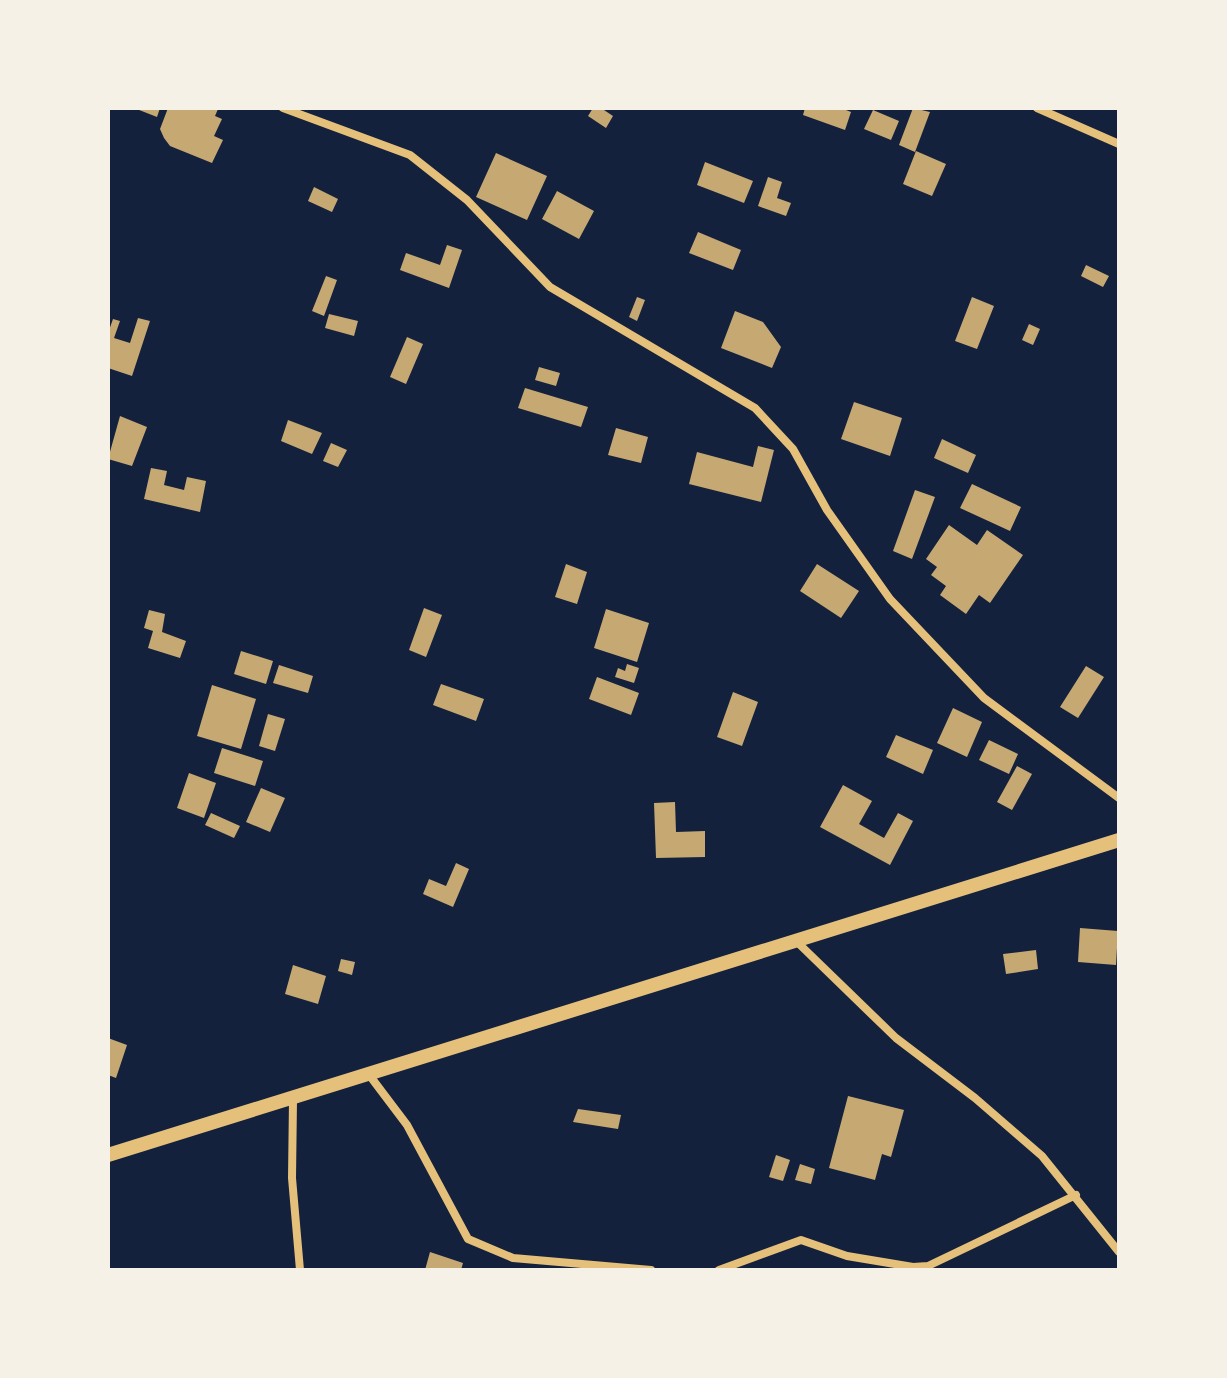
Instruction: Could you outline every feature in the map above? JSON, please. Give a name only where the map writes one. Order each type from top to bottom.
[{"type":"street","points":[[283,108],[410,155],[467,200],[550,287],[755,408],[793,449],[827,510],[890,599],[984,698],[1119,798]]},
{"type":"street","points":[[1037,108],[1119,144]]},
{"type":"street","points":[[108,1155],[293,1100],[1119,840]]},
{"type":"street","points":[[794,940],[896,1038],[1014,1130],[1076,1195],[1119,1252]]},
{"type":"street","points":[[370,1076],[407,1125],[468,1239],[513,1258],[651,1270]]},
{"type":"street","points":[[293,1100],[293,1194],[300,1270]]},
{"type":"street","points":[[719,1270],[801,1240],[847,1256],[913,1267],[928,1266],[1076,1195]]},
{"type":"building","points":[[134,108],[160,108],[157,117]]},
{"type":"building","points":[[168,108],[218,109],[215,116],[222,119],[214,136],[223,140],[212,163],[170,146],[160,129]]},
{"type":"building","points":[[593,108],[601,108],[613,116],[606,128],[588,116]]},
{"type":"building","points":[[805,108],[841,108],[851,112],[845,130],[803,115]]},
{"type":"building","points":[[913,108],[930,112],[915,152],[899,145]]},
{"type":"building","points":[[873,110],[899,121],[891,140],[864,129]]},
{"type":"building","points":[[916,151],[946,164],[932,196],[903,184]]},
{"type":"building","points":[[496,153],[547,176],[527,220],[476,197]]},
{"type":"building","points":[[705,162],[753,181],[744,203],[697,185]]},
{"type":"building","points":[[768,177],[782,182],[777,198],[791,203],[786,216],[758,206]]},
{"type":"building","points":[[314,187],[338,199],[332,212],[308,201]]},
{"type":"building","points":[[557,191],[594,211],[579,239],[542,219]]},
{"type":"building","points":[[698,232],[741,250],[733,270],[689,253]]},
{"type":"building","points":[[447,245],[462,250],[449,288],[400,270],[406,253],[440,265]]},
{"type":"building","points":[[1086,265],[1109,276],[1103,287],[1081,276]]},
{"type":"building","points":[[326,276],[337,280],[324,316],[312,311]]},
{"type":"building","points":[[637,297],[645,300],[637,321],[629,317]]},
{"type":"building","points":[[972,297],[994,306],[977,349],[955,341]]},
{"type":"building","points":[[735,311],[763,322],[781,347],[772,368],[721,348]]},
{"type":"building","points":[[329,314],[358,321],[354,336],[325,328]]},
{"type":"building","points":[[138,318],[150,321],[132,376],[108,368],[108,333],[113,319],[120,321],[114,338],[130,343]]},
{"type":"building","points":[[1029,324],[1040,329],[1033,345],[1022,340]]},
{"type":"building","points":[[407,337],[423,344],[406,384],[390,377]]},
{"type":"building","points":[[539,367],[560,373],[556,386],[535,380]]},
{"type":"building","points":[[525,388],[588,407],[581,427],[518,408]]},
{"type":"building","points":[[854,402],[902,418],[890,456],[841,439]]},
{"type":"building","points":[[120,416],[147,427],[132,466],[108,459]]},
{"type":"building","points":[[288,420],[322,433],[312,454],[281,441]]},
{"type":"building","points":[[616,428],[648,437],[641,463],[608,455]]},
{"type":"building","points":[[942,439],[976,455],[968,473],[934,458]]},
{"type":"building","points":[[331,443],[347,450],[338,467],[323,461]]},
{"type":"building","points":[[758,446],[774,450],[761,502],[689,484],[697,452],[753,467]]},
{"type":"building","points":[[151,468],[167,471],[164,485],[184,490],[187,477],[206,481],[200,512],[144,499]]},
{"type":"building","points":[[972,484],[1021,507],[1010,531],[960,508]]},
{"type":"building","points":[[915,490],[935,497],[912,559],[893,551]]},
{"type":"building","points":[[949,525],[977,545],[987,530],[1023,555],[990,603],[979,595],[966,614],[940,595],[946,586],[931,575],[937,567],[926,559]]},
{"type":"building","points":[[566,564],[587,572],[577,604],[555,597]]},
{"type":"building","points":[[817,564],[859,591],[841,618],[800,591]]},
{"type":"building","points":[[424,608],[442,615],[426,657],[409,650]]},
{"type":"building","points":[[606,609],[649,623],[637,662],[594,648]]},
{"type":"building","points":[[149,610],[165,614],[162,632],[186,641],[180,658],[148,648],[153,631],[144,628]]},
{"type":"building","points":[[241,651],[273,661],[266,684],[234,674]]},
{"type":"building","points":[[627,664],[639,668],[634,683],[615,677],[618,668],[625,671]]},
{"type":"building","points":[[279,665],[313,676],[308,693],[273,683]]},
{"type":"building","points":[[1086,666],[1104,677],[1078,718],[1060,707]]},
{"type":"building","points":[[597,677],[639,693],[631,715],[589,699]]},
{"type":"building","points":[[441,684],[484,699],[476,721],[433,705]]},
{"type":"building","points":[[212,685],[256,699],[241,749],[197,736]]},
{"type":"building","points":[[733,692],[758,702],[742,746],[717,737]]},
{"type":"building","points":[[953,708],[982,722],[967,757],[937,743]]},
{"type":"building","points":[[268,714],[285,719],[275,751],[259,746]]},
{"type":"building","points":[[896,735],[933,750],[923,774],[886,757]]},
{"type":"building","points":[[989,740],[1018,754],[1009,774],[979,760]]},
{"type":"building","points":[[222,748],[263,761],[255,786],[214,773]]},
{"type":"building","points":[[1017,766],[1032,774],[1012,810],[997,802]]},
{"type":"building","points":[[189,773],[216,783],[204,818],[177,808]]},
{"type":"building","points":[[843,785],[872,801],[859,824],[884,838],[898,813],[913,821],[890,865],[820,827]]},
{"type":"building","points":[[261,788],[285,798],[270,832],[246,822]]},
{"type":"building","points":[[675,802],[676,832],[705,831],[705,857],[656,858],[654,803]]},
{"type":"building","points":[[211,813],[240,826],[234,838],[205,825]]},
{"type":"building","points":[[456,863],[469,869],[453,907],[423,894],[429,879],[446,886]]},
{"type":"building","points":[[1080,928],[1118,931],[1116,965],[1078,962]]},
{"type":"building","points":[[1036,950],[1038,969],[1006,974],[1003,954]]},
{"type":"building","points":[[341,959],[355,962],[352,975],[338,971]]},
{"type":"building","points":[[293,965],[326,976],[318,1004],[285,994]]},
{"type":"building","points":[[108,1038],[127,1045],[116,1078],[108,1075]]},
{"type":"building","points":[[848,1096],[904,1110],[891,1157],[882,1154],[875,1180],[829,1168]]},
{"type":"building","points":[[578,1109],[621,1115],[618,1129],[573,1122]]},
{"type":"building","points":[[776,1155],[790,1160],[783,1181],[769,1177]]},
{"type":"building","points":[[800,1164],[815,1169],[811,1184],[795,1180]]},
{"type":"building","points":[[430,1252],[463,1263],[461,1270],[425,1270]]}]
